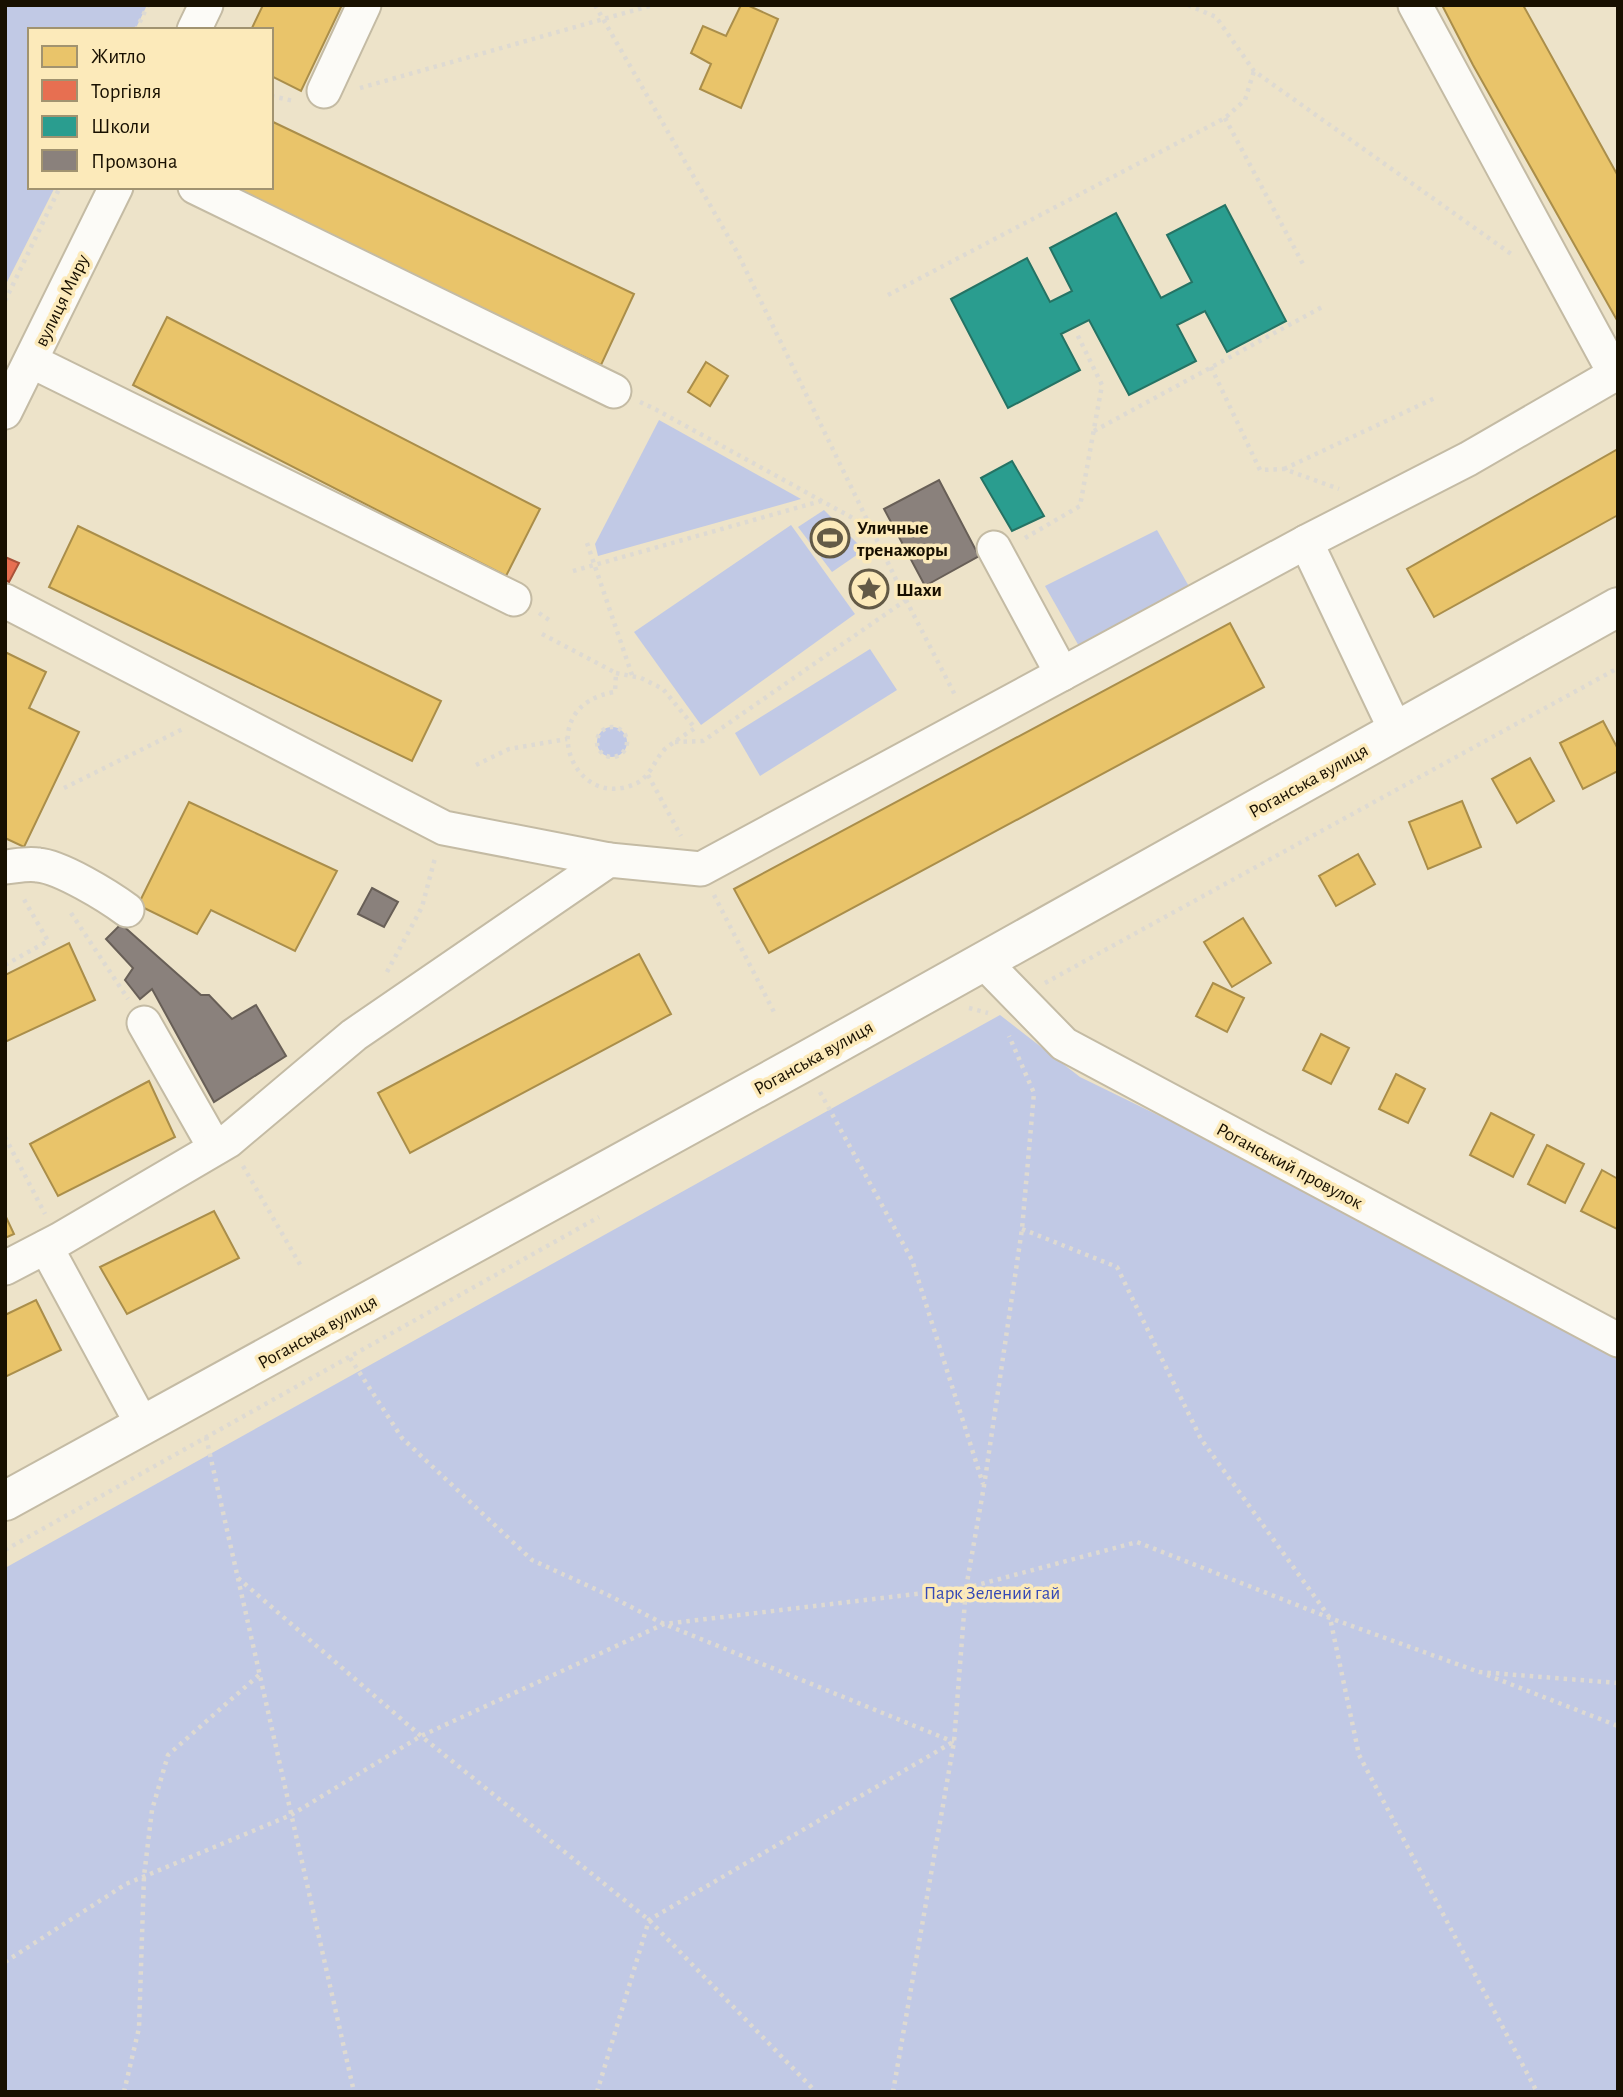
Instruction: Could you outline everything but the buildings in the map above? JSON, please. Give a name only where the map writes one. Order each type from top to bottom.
[{"type":"main road","name":"Роганська вулиця","points":[[5,1501],[984,962],[1618,607]]},
{"type":"street","points":[[195,28],[206,5]]},
{"type":"street","points":[[323,94],[364,5]]},
{"type":"street","points":[[5,601],[444,828],[609,860],[701,869],[1306,542],[1468,459],[1615,374],[1415,5]]},
{"type":"street","name":"вулиця Миру","points":[[5,412],[115,189]]},
{"type":"street","points":[[199,189],[614,391]]},
{"type":"street","points":[[31,361],[514,598]]},
{"type":"street","points":[[1306,542],[1396,731]]},
{"type":"street","points":[[1006,545],[1062,674]]},
{"type":"street","points":[[5,1268],[229,1141],[354,1035],[609,860]]},
{"type":"street","points":[[5,867],[38,864],[62,873],[127,910]]},
{"type":"street","name":"Роганський провулок","points":[[984,962],[1011,1008],[1064,1044],[1614,1330]]},
{"type":"street","points":[[144,1023],[215,1148]]},
{"type":"street","points":[[52,1243],[143,1426]]},
{"type":"path","points":[[137,28],[148,5]]},
{"type":"path","points":[[595,5],[737,252],[870,528],[970,724]]},
{"type":"path","points":[[273,96],[323,94],[653,5]]},
{"type":"path","points":[[1188,5],[1216,17],[1254,71],[1516,257]]},
{"type":"path","points":[[888,295],[1225,118],[1245,100],[1254,71]]},
{"type":"path","points":[[1225,118],[1304,267]]},
{"type":"path","points":[[5,301],[59,189]]},
{"type":"path","points":[[1094,431],[1324,306]]},
{"type":"path","points":[[1006,545],[1080,506],[1102,385],[1076,332]]},
{"type":"path","points":[[1211,368],[1260,470],[1284,469],[1379,504]]},
{"type":"path","points":[[1284,469],[1435,398]]},
{"type":"path","points":[[655,409],[870,528]]},
{"type":"path","points":[[573,571],[821,500]]},
{"type":"path","points":[[587,543],[632,675]]},
{"type":"path","points":[[675,742],[703,741],[906,600]]},
{"type":"path","points":[[542,634],[616,673],[641,678],[663,688],[695,728],[665,750],[648,775],[638,782],[626,787],[606,788],[585,778],[577,770],[570,758],[567,733],[571,721],[584,704],[599,695],[615,692],[616,673]]},
{"type":"path","points":[[968,1008],[1011,1008],[1052,978],[1618,668]]},
{"type":"path","points":[[64,788],[218,712]]},
{"type":"path","points":[[612,726],[621,729],[627,736],[627,746],[623,753],[615,757],[605,756],[598,749],[597,743],[599,734],[612,726]]},
{"type":"path","points":[[476,765],[509,749],[568,738]]},
{"type":"path","points":[[648,775],[701,869],[776,1016]]},
{"type":"path","points":[[385,977],[422,907],[444,828]]},
{"type":"path","points":[[5,965],[48,941],[22,896]]},
{"type":"path","points":[[69,910],[144,1023]]},
{"type":"path","points":[[892,2092],[954,1742],[966,1588],[1022,1229],[1034,1093],[1011,1008]]},
{"type":"path","points":[[831,1085],[820,1092],[912,1261],[984,1486]]},
{"type":"path","points":[[5,1138],[52,1243]]},
{"type":"path","points":[[5,1550],[603,1215]]},
{"type":"path","points":[[1022,1229],[1117,1267],[1201,1439],[1331,1618],[1359,1755],[1537,2092]]},
{"type":"path","points":[[350,1358],[402,1438],[532,1560],[664,1624],[954,1742]]},
{"type":"path","points":[[206,1437],[354,2092]]},
{"type":"path","points":[[5,1962],[125,1884],[291,1815],[421,1736],[664,1624],[966,1588],[1137,1542],[1618,1726]]},
{"type":"path","points":[[238,1578],[421,1736],[649,1920],[816,2092]]},
{"type":"path","points":[[1479,1672],[1618,1683]]},
{"type":"path","points":[[124,2092],[139,2028],[144,1876],[152,1810],[169,1755],[260,1674]]},
{"type":"path","points":[[597,2092],[649,1920],[954,1742]]},
{"type":"green space","points":[[5,5],[147,5],[136,28],[28,28],[28,189],[54,189],[5,286]]},
{"type":"green space","points":[[659,420],[801,499],[598,556],[595,544]]},
{"type":"green space","name":"Уличные тренажоры","points":[[824,510],[864,550],[832,572],[798,527]]},
{"type":"green space","points":[[791,525],[855,614],[701,725],[634,632]]},
{"type":"green space","points":[[1157,530],[1191,590],[1080,648],[1045,586]]},
{"type":"green space","points":[[870,649],[897,690],[760,776],[735,733]]},
{"type":"green space","points":[[612,727],[623,731],[627,742],[623,753],[612,757],[601,753],[597,742],[601,731]]},
{"type":"green space","name":"Парк Зелений гай","points":[[1000,1015],[1080,1077],[1618,1340],[1618,2092],[5,2092],[5,1568]]},
{"type":"place","name":"Уличные тренажоры","points":[[830,538]]},
{"type":"place","name":"Шахи","points":[[869,589]]}]
